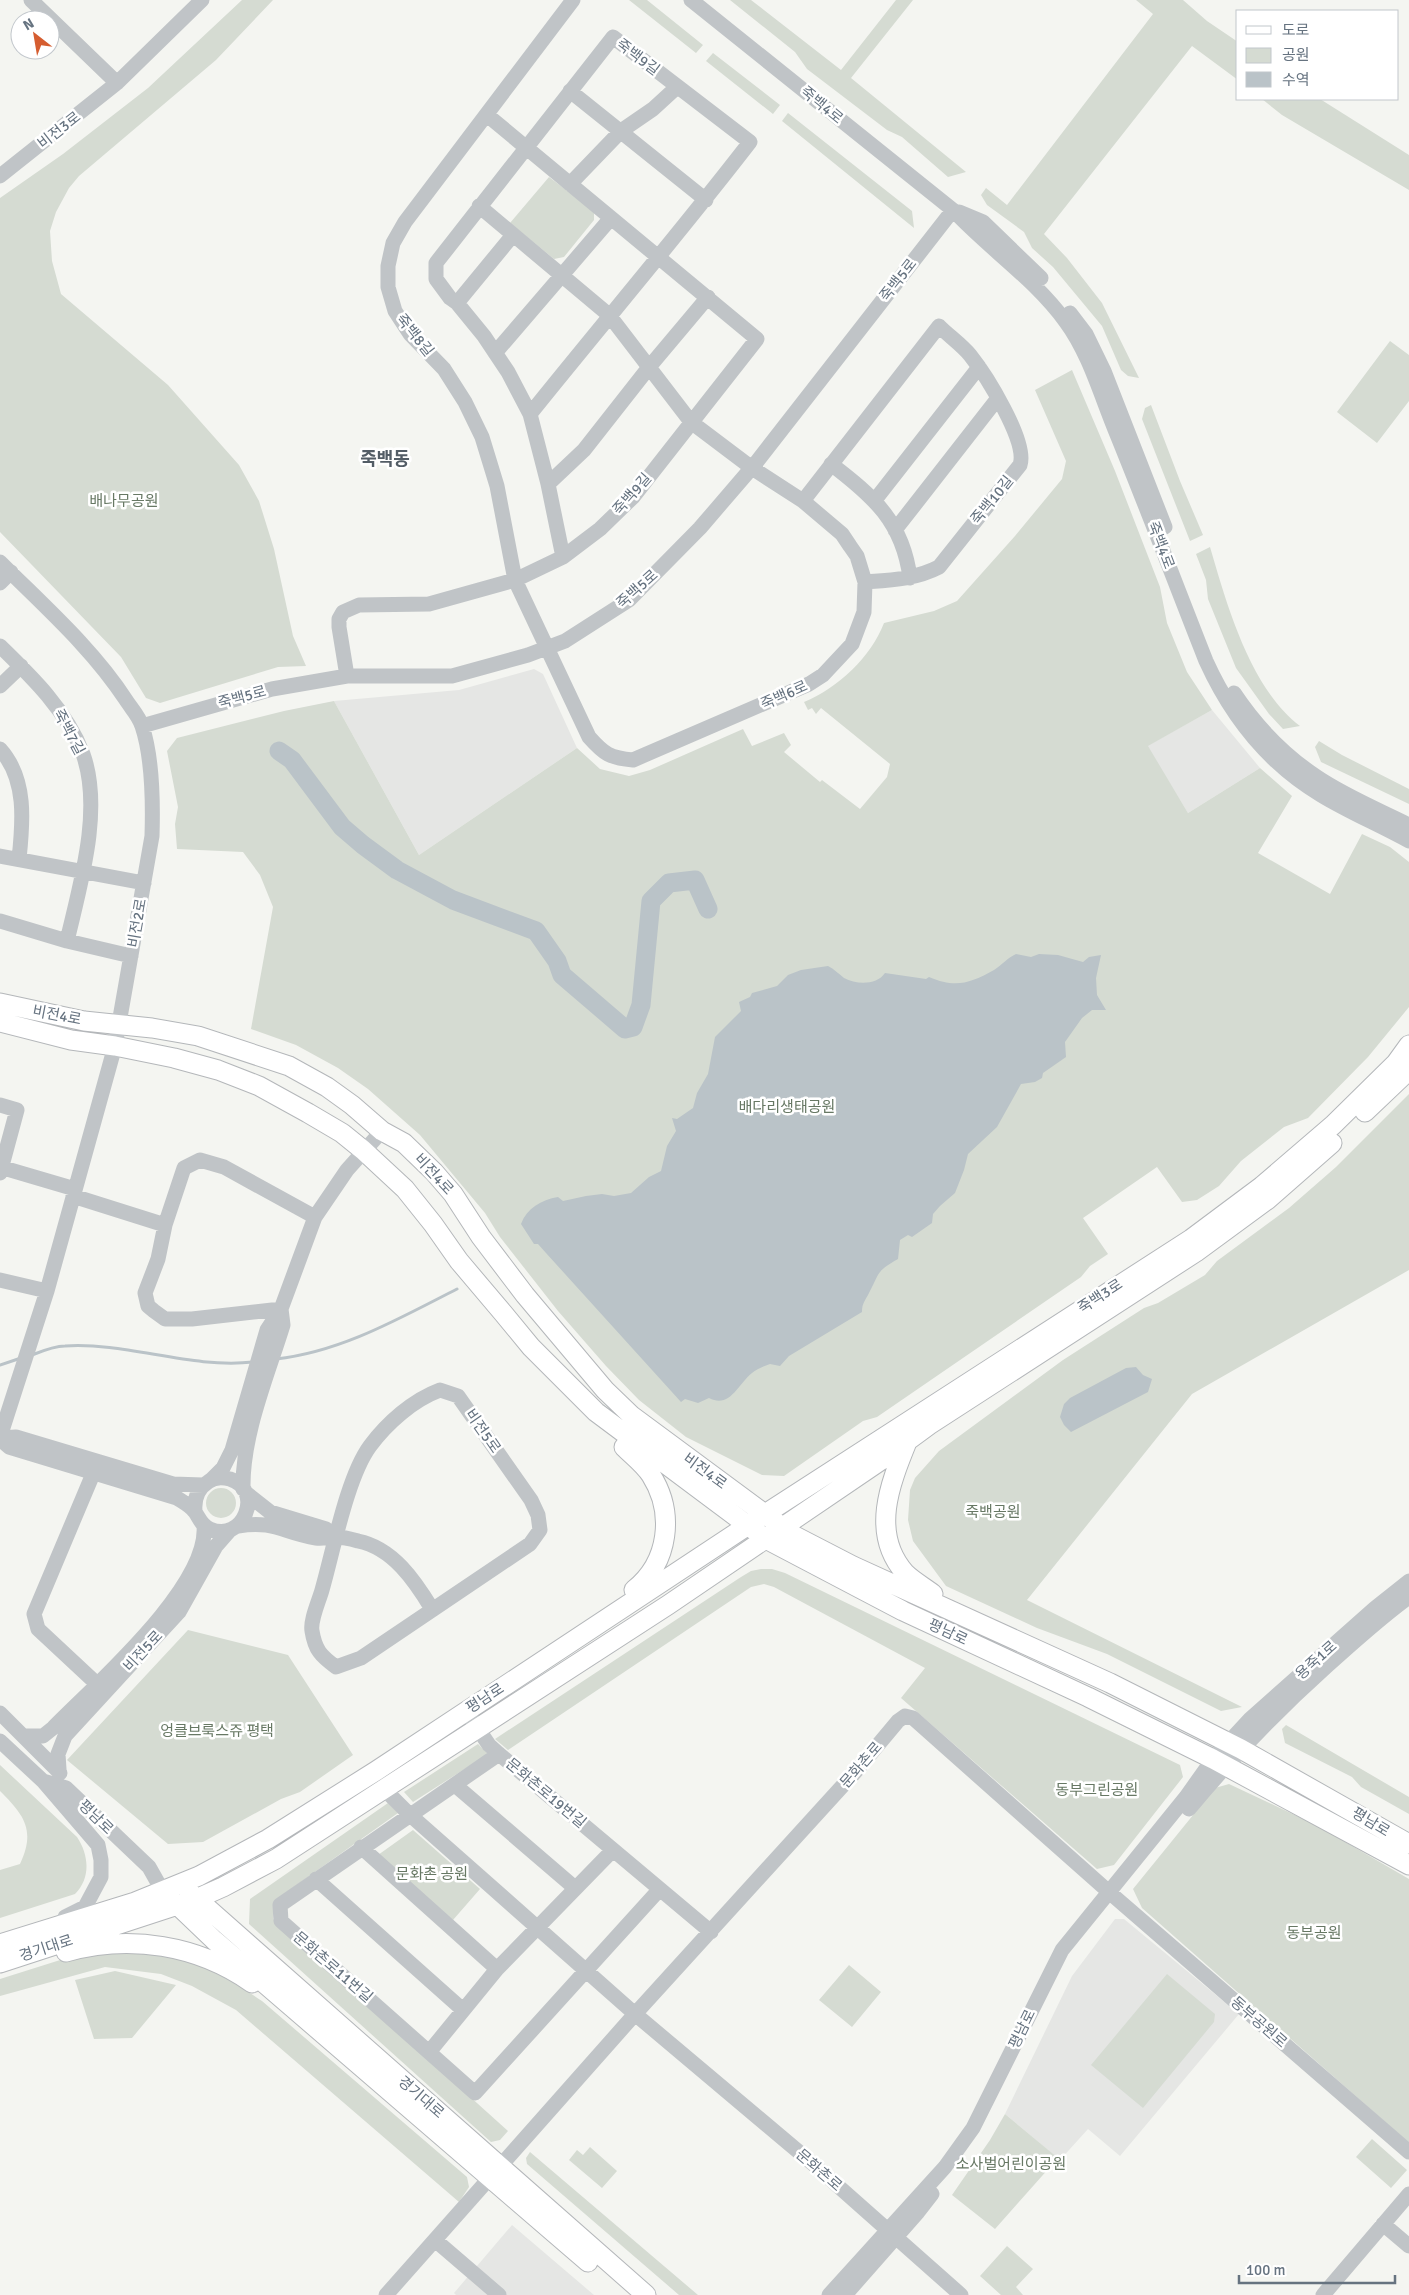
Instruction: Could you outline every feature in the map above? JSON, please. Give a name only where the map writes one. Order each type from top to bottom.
[{"type":"main road","name":"비전4로","points":[[0,1003],[84,1021],[152,1028],[198,1036],[289,1066],[352,1105],[382,1131],[404,1143],[454,1194],[525,1296],[605,1390],[632,1416],[765,1514]]},
{"type":"main road","name":"비전4로","points":[[0,1022],[71,1040],[115,1046],[209,1068],[258,1086],[342,1133],[405,1189],[459,1261],[532,1347],[596,1412],[766,1539]]},
{"type":"main road","name":"죽백3로","points":[[765,1514],[1190,1238],[1262,1186],[1333,1125],[1396,1063],[1409,1045]]},
{"type":"main road","name":"죽백3로","points":[[783,1527],[908,1440],[1196,1252],[1267,1200],[1324,1150],[1409,1070]]},
{"type":"main road","points":[[544,1659],[569,1633],[646,1580],[662,1550],[666,1534],[665,1509],[660,1492],[650,1474],[641,1463],[585,1414],[572,1389]]},
{"type":"main road","points":[[908,1440],[888,1494],[885,1518],[887,1538],[894,1558],[907,1574],[960,1614]]},
{"type":"main road","name":"평남로","points":[[180,1882],[199,1876],[268,1839],[765,1514],[783,1527],[852,1566],[1110,1683],[1235,1746],[1409,1844]]},
{"type":"main road","name":"평남로","points":[[196,1899],[223,1888],[276,1859],[783,1527]]},
{"type":"main road","name":"평남로","points":[[766,1539],[903,1611],[1088,1697],[1218,1763],[1409,1865]]},
{"type":"main road","name":"경기대로","points":[[2,1956],[23,1937],[135,1902],[180,1882],[196,1899],[627,2295]]},
{"type":"main road","name":"경기대로","points":[[162,1890],[303,2016],[646,2295]]},
{"type":"main road","name":"경기대로","points":[[2,1956],[196,1899]]},
{"type":"main road","points":[[2,1956],[44,1959],[75,1950],[112,1944],[148,1943],[176,1948],[207,1959],[246,1979],[303,2016]]},
{"type":"street","points":[[31,0],[117,83]]},
{"type":"street","name":"비전3로","points":[[0,176],[117,83],[202,0]]},
{"type":"street","name":"죽백8길","points":[[546,648],[516,580],[497,486],[482,437],[465,402],[444,369],[410,334],[395,311],[388,287],[388,266],[393,243],[405,222],[573,0]]},
{"type":"street","name":"죽백4로","points":[[691,0],[953,210],[974,232],[1024,274],[1045,296],[1067,323],[1082,352],[1101,394],[1206,661],[1218,686],[1239,720],[1268,752],[1300,782],[1322,796],[1409,841]]},
{"type":"street","name":"죽백9길","points":[[563,557],[548,484],[530,414],[484,336],[457,303],[450,298],[436,279],[436,263],[613,37],[750,142],[706,200]]},
{"type":"street","points":[[570,184],[621,131],[654,109],[677,87]]},
{"type":"street","points":[[530,414],[609,315],[706,200],[570,91]]},
{"type":"street","points":[[486,115],[708,297],[650,366],[584,450],[548,484]]},
{"type":"street","points":[[479,206],[562,273],[609,315],[650,366],[669,395],[691,422],[752,468]]},
{"type":"street","name":"죽백4로","points":[[953,210],[983,222],[1024,260],[1056,293],[1086,334],[1104,370],[1140,459],[1209,644],[1227,683],[1249,716],[1290,756],[1318,778],[1409,825]]},
{"type":"street","name":"죽백5로","points":[[142,726],[272,689],[347,676],[452,676],[565,641],[629,600],[700,528],[752,468],[953,210]]},
{"type":"street","points":[[495,353],[611,218]]},
{"type":"street","points":[[457,303],[513,235]]},
{"type":"street","name":"죽백9길","points":[[347,676],[339,619],[343,612],[351,607],[429,604],[516,580],[563,557],[600,530],[632,496],[758,339],[708,297]]},
{"type":"street","name":"죽백10길","points":[[803,501],[939,326],[970,354],[1012,424],[1023,456],[1020,465],[939,567],[924,575],[910,578],[865,582]]},
{"type":"street","points":[[875,500],[979,367]]},
{"type":"street","points":[[895,530],[998,398]]},
{"type":"street","points":[[831,464],[875,500],[895,530],[904,549],[910,578]]},
{"type":"street","name":"죽백6로","points":[[546,648],[589,737],[604,754],[619,759],[633,760],[809,684],[823,675],[852,644],[864,612],[865,582],[857,556],[842,534],[803,501],[752,468]]},
{"type":"street","points":[[0,584],[5,567]]},
{"type":"street","name":"비전2로","points":[[0,1438],[47,1291],[115,1046],[152,836],[153,802],[142,726],[101,666],[82,644],[5,567]]},
{"type":"street","name":"죽백7길","points":[[0,646],[48,695],[67,721],[83,754],[91,793],[88,850],[69,941]]},
{"type":"street","points":[[0,686],[21,666]]},
{"type":"street","points":[[0,749],[17,778],[23,806],[19,859]]},
{"type":"street","points":[[0,856],[84,870],[144,883]]},
{"type":"street","points":[[0,921],[69,941],[131,956]]},
{"type":"street","points":[[0,1105],[17,1110],[0,1169],[74,1192],[165,1224]]},
{"type":"street","points":[[234,1528],[248,1511],[243,1471],[262,1371],[266,1332],[281,1309],[315,1217],[347,1170],[382,1131]]},
{"type":"street","points":[[281,1309],[192,1319],[165,1318],[148,1306],[145,1293],[158,1259],[165,1224],[184,1168],[200,1160],[224,1167],[315,1217]]},
{"type":"street","points":[[0,1280],[47,1291]]},
{"type":"street","points":[[195,1511],[196,1494],[223,1468],[232,1450],[262,1371],[283,1325],[281,1309]]},
{"type":"street","name":"비전5로","points":[[440,1390],[458,1396],[531,1500],[538,1515],[540,1530],[530,1544],[360,1658],[336,1667],[319,1654],[311,1629],[337,1537],[360,1464],[369,1447],[380,1433],[398,1416],[426,1395],[440,1390]]},
{"type":"street","points":[[0,1438],[9,1448],[173,1484],[207,1482],[225,1478],[233,1480],[270,1512],[326,1529],[337,1537]]},
{"type":"street","points":[[96,1467],[177,1498],[195,1511],[204,1526],[221,1532],[256,1523],[273,1525],[317,1538],[337,1537],[361,1541],[390,1556],[408,1573],[432,1609]]},
{"type":"street","points":[[96,1467],[34,1614],[38,1629],[97,1684]]},
{"type":"street","name":"비전5로","points":[[24,1736],[43,1736],[148,1631],[176,1596],[198,1557],[205,1539],[204,1526]]},
{"type":"street","name":"비전5로","points":[[59,1770],[58,1754],[65,1736],[179,1612],[216,1546],[234,1528]]},
{"type":"street","name":"용죽1로","points":[[1235,1746],[1250,1720],[1360,1621],[1409,1581]]},
{"type":"street","points":[[1235,1746],[1268,1719],[1368,1628],[1409,1597]]},
{"type":"street","points":[[466,1711],[489,1745],[499,1754]]},
{"type":"street","name":"평남로","points":[[0,1713],[59,1770],[66,1788],[149,1867]]},
{"type":"street","name":"문화촌로","points":[[386,2295],[635,2014],[857,1770],[898,1721],[905,1716],[913,1718],[1112,1895]]},
{"type":"street","name":"평남로","points":[[0,1741],[43,1781],[66,1788]]},
{"type":"street","name":"평남로","points":[[830,2295],[891,2234],[974,2128],[1062,1950],[1112,1895],[1186,1797],[1235,1746]]},
{"type":"street","name":"문화촌로19번길","points":[[409,1814],[499,1754],[710,1932]]},
{"type":"street","points":[[23,1937],[85,1907],[101,1877],[101,1860],[98,1845],[43,1781]]},
{"type":"street","points":[[455,1785],[575,1888]]},
{"type":"street","points":[[384,1789],[409,1814],[536,1928],[635,2014]]},
{"type":"street","name":"문화촌로11번길","points":[[409,1814],[280,1905],[281,1921],[475,2093],[585,1970]]},
{"type":"street","points":[[361,1847],[498,1969]]},
{"type":"street","points":[[430,2052],[498,1969],[613,1850]]},
{"type":"street","points":[[149,1867],[180,1882]]},
{"type":"street","points":[[149,1867],[162,1890]]},
{"type":"street","points":[[316,1879],[463,2010]]},
{"type":"street","points":[[585,1970],[659,1890]]},
{"type":"street","name":"동부공원로","points":[[1112,1895],[1409,2152]]},
{"type":"street","name":"문화촌로","points":[[635,2014],[891,2234]]},
{"type":"street","points":[[1322,2295],[1409,2194]]},
{"type":"street","points":[[1383,2224],[1409,2246]]},
{"type":"street","points":[[845,2295],[891,2234],[961,2295]]},
{"type":"street","points":[[435,2240],[492,2293]]},
{"type":"shaded area","points":[[534,669],[543,674],[577,748],[419,855],[334,701],[459,690]]},
{"type":"shaded area","points":[[1212,710],[1260,768],[1188,813],[1147,746]]},
{"type":"shaded area","points":[[1115,1919],[1124,1919],[1239,2014],[1120,2156],[1088,2129],[1060,2160],[1005,2114],[1072,1976]]},
{"type":"shaded area","points":[[512,2225],[594,2295],[456,2295],[454,2293]]},
{"type":"green space","name":"배나무공원","points":[[242,0],[273,0],[216,60],[79,176],[69,188],[56,212],[50,231],[52,261],[61,294],[168,385],[239,465],[259,501],[274,549],[293,636],[306,666],[278,667],[160,703],[146,698],[121,657],[0,532],[0,198],[63,154],[148,88]]},
{"type":"green space","points":[[629,0],[647,0],[703,45],[696,53]]},
{"type":"green space","points":[[730,0],[751,0],[841,70],[896,0],[913,0],[851,78],[966,172],[948,177],[902,137],[887,130],[807,69],[795,52]]},
{"type":"green space","points":[[1136,0],[1183,0],[1207,21],[1236,41],[1236,79],[1192,46],[1044,234],[1067,258],[1102,303],[1139,378],[1128,376],[1121,370],[1102,326],[1053,267],[1032,248],[1024,232],[987,205],[981,195],[986,188],[1007,205],[1153,14]]},
{"type":"green space","points":[[713,53],[780,105],[773,114],[706,61]]},
{"type":"green space","points":[[1263,100],[1322,100],[1409,155],[1409,190],[1282,115]]},
{"type":"green space","points":[[788,113],[912,211],[914,228],[782,121]]},
{"type":"green space","points":[[549,177],[594,211],[594,220],[564,257],[554,259],[510,223]]},
{"type":"green space","points":[[1390,341],[1409,355],[1409,401],[1377,443],[1337,412]]},
{"type":"green space","name":"배다리생태공원","points":[[1072,370],[1115,471],[1160,587],[1167,623],[1187,672],[1212,710],[1148,746],[1188,813],[1260,768],[1292,796],[1258,853],[1330,894],[1362,834],[1390,847],[1409,862],[1409,1007],[1368,1057],[1308,1118],[1284,1127],[1241,1161],[1219,1186],[1197,1200],[1182,1202],[1157,1167],[1083,1218],[1108,1254],[1090,1266],[1081,1277],[877,1417],[863,1421],[784,1476],[762,1475],[686,1437],[639,1400],[606,1366],[558,1311],[500,1237],[485,1213],[420,1135],[368,1089],[338,1068],[296,1045],[251,1029],[273,907],[260,875],[243,852],[177,849],[175,824],[178,807],[167,751],[177,738],[284,711],[334,701],[419,855],[577,748],[600,769],[629,776],[650,770],[743,729],[752,746],[784,733],[791,745],[784,752],[820,782],[822,780],[860,809],[887,777],[890,764],[821,708],[816,714],[812,708],[808,710],[804,702],[829,689],[852,670],[871,648],[884,623],[934,611],[957,601],[1015,536],[1062,479],[1066,461],[1035,390]]},
{"type":"green space","points":[[1151,405],[1203,535],[1190,541],[1142,419],[1145,408]]},
{"type":"green space","points":[[1210,547],[1233,619],[1254,668],[1282,710],[1300,726],[1283,729],[1269,714],[1236,668],[1208,599],[1206,580],[1196,554]]},
{"type":"green space","points":[[1319,741],[1342,755],[1409,789],[1409,804],[1321,762],[1315,747]]},
{"type":"green space","name":"죽백공원","points":[[1409,1094],[1409,1270],[1192,1394],[1027,1600],[1242,1707],[1221,1711],[1107,1654],[1037,1628],[946,1586],[913,1541],[908,1520],[910,1490],[915,1478],[939,1451],[1063,1360],[1144,1308],[1158,1303],[1205,1275],[1217,1261],[1289,1208],[1336,1167]]},
{"type":"green space","points":[[221,1488],[232,1492],[236,1503],[232,1514],[221,1518],[210,1514],[206,1503],[210,1492]]},
{"type":"green space","name":"동부그린공원","points":[[772,1569],[785,1573],[1180,1765],[1183,1777],[1114,1865],[1097,1869],[901,1698],[925,1668],[774,1587],[764,1584],[751,1587],[508,1750],[495,1739],[741,1577],[751,1571]]},
{"type":"green space","name":"엉클브룩스쥬 평택","points":[[188,1630],[288,1655],[353,1755],[300,1792],[281,1799],[203,1842],[168,1844],[67,1760]]},
{"type":"green space","points":[[1286,1725],[1409,1797],[1409,1814],[1361,1787],[1352,1777],[1285,1743],[1282,1729]]},
{"type":"green space","points":[[478,1744],[488,1754],[413,1802],[404,1792]]},
{"type":"green space","points":[[0,1765],[77,1837],[86,1859],[86,1874],[84,1881],[75,1894],[0,1918],[0,1870],[20,1864],[25,1852],[27,1832],[21,1816],[0,1791]]},
{"type":"green space","name":"동부공원","points":[[1229,1784],[1316,1825],[1409,1879],[1409,2143],[1142,1908],[1133,1889],[1215,1788]]},
{"type":"green space","points":[[388,1803],[398,1813],[274,1901],[273,1919],[508,2131],[500,2140],[491,2142],[249,1924],[250,1899]]},
{"type":"green space","name":"문화촌 공원","points":[[413,1830],[480,1889],[453,1920],[378,1855]]},
{"type":"green space","points":[[127,1949],[162,1952],[188,1960],[226,1979],[262,2001],[467,2177],[469,2187],[459,2202],[236,2010],[192,1986],[161,1974],[105,1967],[0,1996],[0,1979],[76,1955]]},
{"type":"green space","points":[[849,1965],[881,1992],[852,2027],[819,2000]]},
{"type":"green space","points":[[115,1971],[176,1985],[132,2038],[94,2039],[75,1980]]},
{"type":"green space","points":[[1167,1974],[1215,2014],[1214,2022],[1143,2108],[1091,2065]]},
{"type":"green space","name":"소사벌어린이공원","points":[[1005,2114],[1058,2158],[995,2229],[952,2195],[990,2140]]},
{"type":"green space","points":[[1372,2139],[1407,2170],[1391,2188],[1356,2157]]},
{"type":"green space","points":[[590,2147],[617,2171],[602,2188],[569,2160],[577,2150],[583,2155]]},
{"type":"green space","points":[[530,2152],[698,2295],[679,2295],[527,2164],[526,2158]]},
{"type":"green space","points":[[1007,2246],[1033,2269],[1016,2287],[1023,2295],[1001,2295],[980,2276]]},
{"type":"water","points":[[1016,954],[1031,957],[1039,954],[1058,955],[1083,962],[1089,957],[1101,955],[1096,978],[1097,995],[1106,1010],[1092,1010],[1082,1018],[1065,1042],[1066,1057],[1043,1073],[1042,1078],[1035,1082],[1021,1084],[997,1127],[968,1154],[955,1193],[933,1214],[932,1223],[912,1237],[908,1235],[900,1240],[898,1259],[879,1273],[864,1302],[862,1312],[789,1356],[780,1366],[770,1364],[756,1370],[728,1398],[716,1401],[709,1398],[698,1403],[685,1399],[681,1402],[538,1244],[534,1244],[521,1224],[531,1209],[546,1200],[558,1197],[563,1201],[602,1194],[614,1196],[631,1193],[649,1177],[661,1171],[667,1146],[676,1131],[672,1118],[677,1119],[693,1108],[697,1093],[708,1074],[715,1037],[741,1011],[739,1002],[750,997],[752,993],[777,986],[788,975],[801,970],[828,966],[844,978],[861,983],[877,980],[885,973],[926,979],[929,977],[947,983],[962,983],[985,975]]},
{"type":"water","points":[[1136,1367],[1143,1375],[1152,1379],[1148,1392],[1071,1432],[1064,1425],[1060,1417],[1064,1404],[1070,1398],[1126,1368]]},
{"type":"waterway","points":[[279,751],[292,760],[342,827],[363,845],[397,870],[453,900],[536,931],[557,961],[562,975],[625,1029],[633,1027],[641,1005],[651,901],[669,883],[695,880],[708,909]]},
{"type":"waterway","points":[[276,1359],[324,1349],[347,1341],[392,1322],[457,1289]]},
{"type":"waterway","points":[[32,1355],[57,1347],[88,1346],[206,1362],[253,1362]]},
{"type":"waterway","points":[[0,1365],[21,1358]]},
{"type":"district","name":"죽백동","points":[[385,459]]}]
